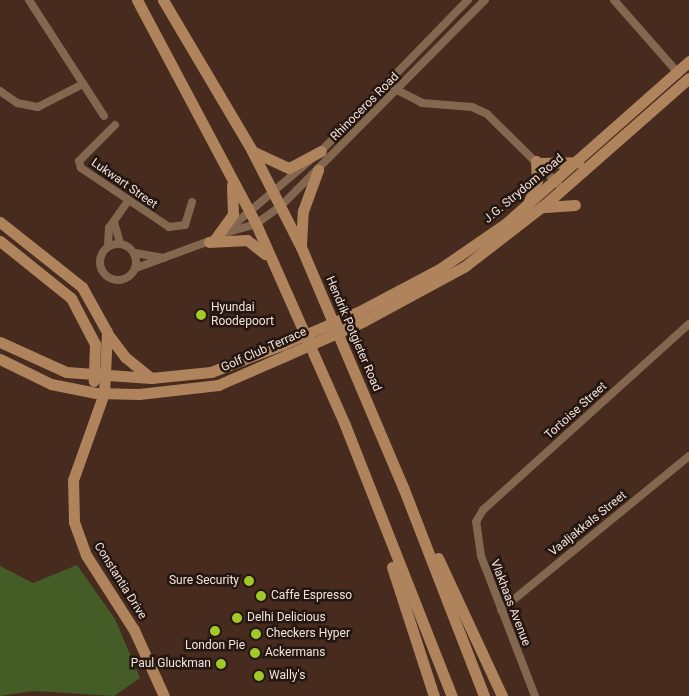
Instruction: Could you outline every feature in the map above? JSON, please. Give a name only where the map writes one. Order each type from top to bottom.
[{"type":"street","points":[[29,0],[104,116]]},
{"type":"street","points":[[137,0],[228,168],[256,224],[345,425],[376,510],[452,696]]},
{"type":"street","name":"Hendrik Potgieter Road","points":[[163,0],[251,149],[301,248],[403,487],[484,696]]},
{"type":"street","name":"Rhinoceros Road","points":[[215,238],[274,194],[321,151],[468,0]]},
{"type":"street","name":"Rhinoceros Road","points":[[136,268],[256,224],[281,206],[398,91],[485,0]]},
{"type":"street","points":[[614,0],[677,72],[688,81]]},
{"type":"street","name":"J.G. Strydom Road","points":[[361,317],[464,267],[541,208],[578,162],[689,61]]},
{"type":"street","name":"J.G. Strydom Road","points":[[361,317],[442,268],[527,206],[578,176],[688,81]]},
{"type":"street","points":[[388,83],[398,91],[422,103],[480,110],[538,162],[560,186]]},
{"type":"street","points":[[0,91],[17,103],[38,107],[83,84]]},
{"type":"street","name":"Lukwart Street","points":[[115,126],[79,163],[128,201],[173,228],[185,225],[192,202]]},
{"type":"street","points":[[251,149],[268,162],[289,168],[321,151]]},
{"type":"street","points":[[538,162],[578,162]]},
{"type":"street","points":[[527,206],[538,176],[538,162]]},
{"type":"street","points":[[228,168],[235,206],[215,238],[248,240],[261,247],[273,266]]},
{"type":"street","points":[[301,248],[303,211],[318,170]]},
{"type":"street","points":[[541,208],[574,203],[578,176]]},
{"type":"street","points":[[128,201],[109,228],[108,246],[100,261],[108,277],[126,279],[136,268],[135,253]]},
{"type":"street","name":"Constantia Drive","points":[[0,222],[82,287],[106,332],[101,376],[92,392],[93,415]]},
{"type":"street","points":[[114,222],[120,243],[135,253],[166,258]]},
{"type":"street","name":"Constantia Drive","points":[[0,241],[71,298],[95,344],[104,393],[93,415],[73,480],[76,528],[90,563],[140,644],[164,696]]},
{"type":"street","points":[[108,246],[120,243]]},
{"type":"street","name":"Golf Club Terrace","points":[[3,344],[57,369],[101,376],[151,378],[210,372],[285,350],[361,317]]},
{"type":"street","name":"Tortoise Street","points":[[479,516],[689,324]]},
{"type":"street","points":[[106,332],[122,354],[151,378]]},
{"type":"street","points":[[3,344],[4,361],[26,355]]},
{"type":"street","name":"Golf Club Terrace","points":[[4,361],[35,379],[92,392],[197,390],[240,378],[285,350]]},
{"type":"street","name":"Vaaljakkals Street","points":[[501,610],[689,456]]},
{"type":"street","points":[[403,487],[502,696]]},
{"type":"street","points":[[376,510],[434,696]]},
{"type":"street","name":"Vlakhaas Avenue","points":[[479,516],[474,532],[501,610],[535,696]]},
{"type":"street","name":"Constantia Drive","points":[[140,644],[155,696]]},
{"type":"green space","points":[[77,565],[115,619],[140,678],[114,696],[33,691],[0,696],[0,566],[33,583]]},
{"type":"place","name":"Hyundai Roodepoort","points":[[201,315]]},
{"type":"place","name":"Sure Security","points":[[249,581]]},
{"type":"place","name":"Caffe Espresso","points":[[261,596]]},
{"type":"place","name":"Delhi Delicious","points":[[237,618]]},
{"type":"place","name":"London Pie","points":[[215,631]]},
{"type":"place","name":"Checkers Hyper","points":[[256,634]]},
{"type":"place","name":"Ackermans","points":[[255,653]]},
{"type":"place","name":"Paul Gluckman","points":[[221,664]]},
{"type":"place","name":"Wally's","points":[[259,676]]}]
